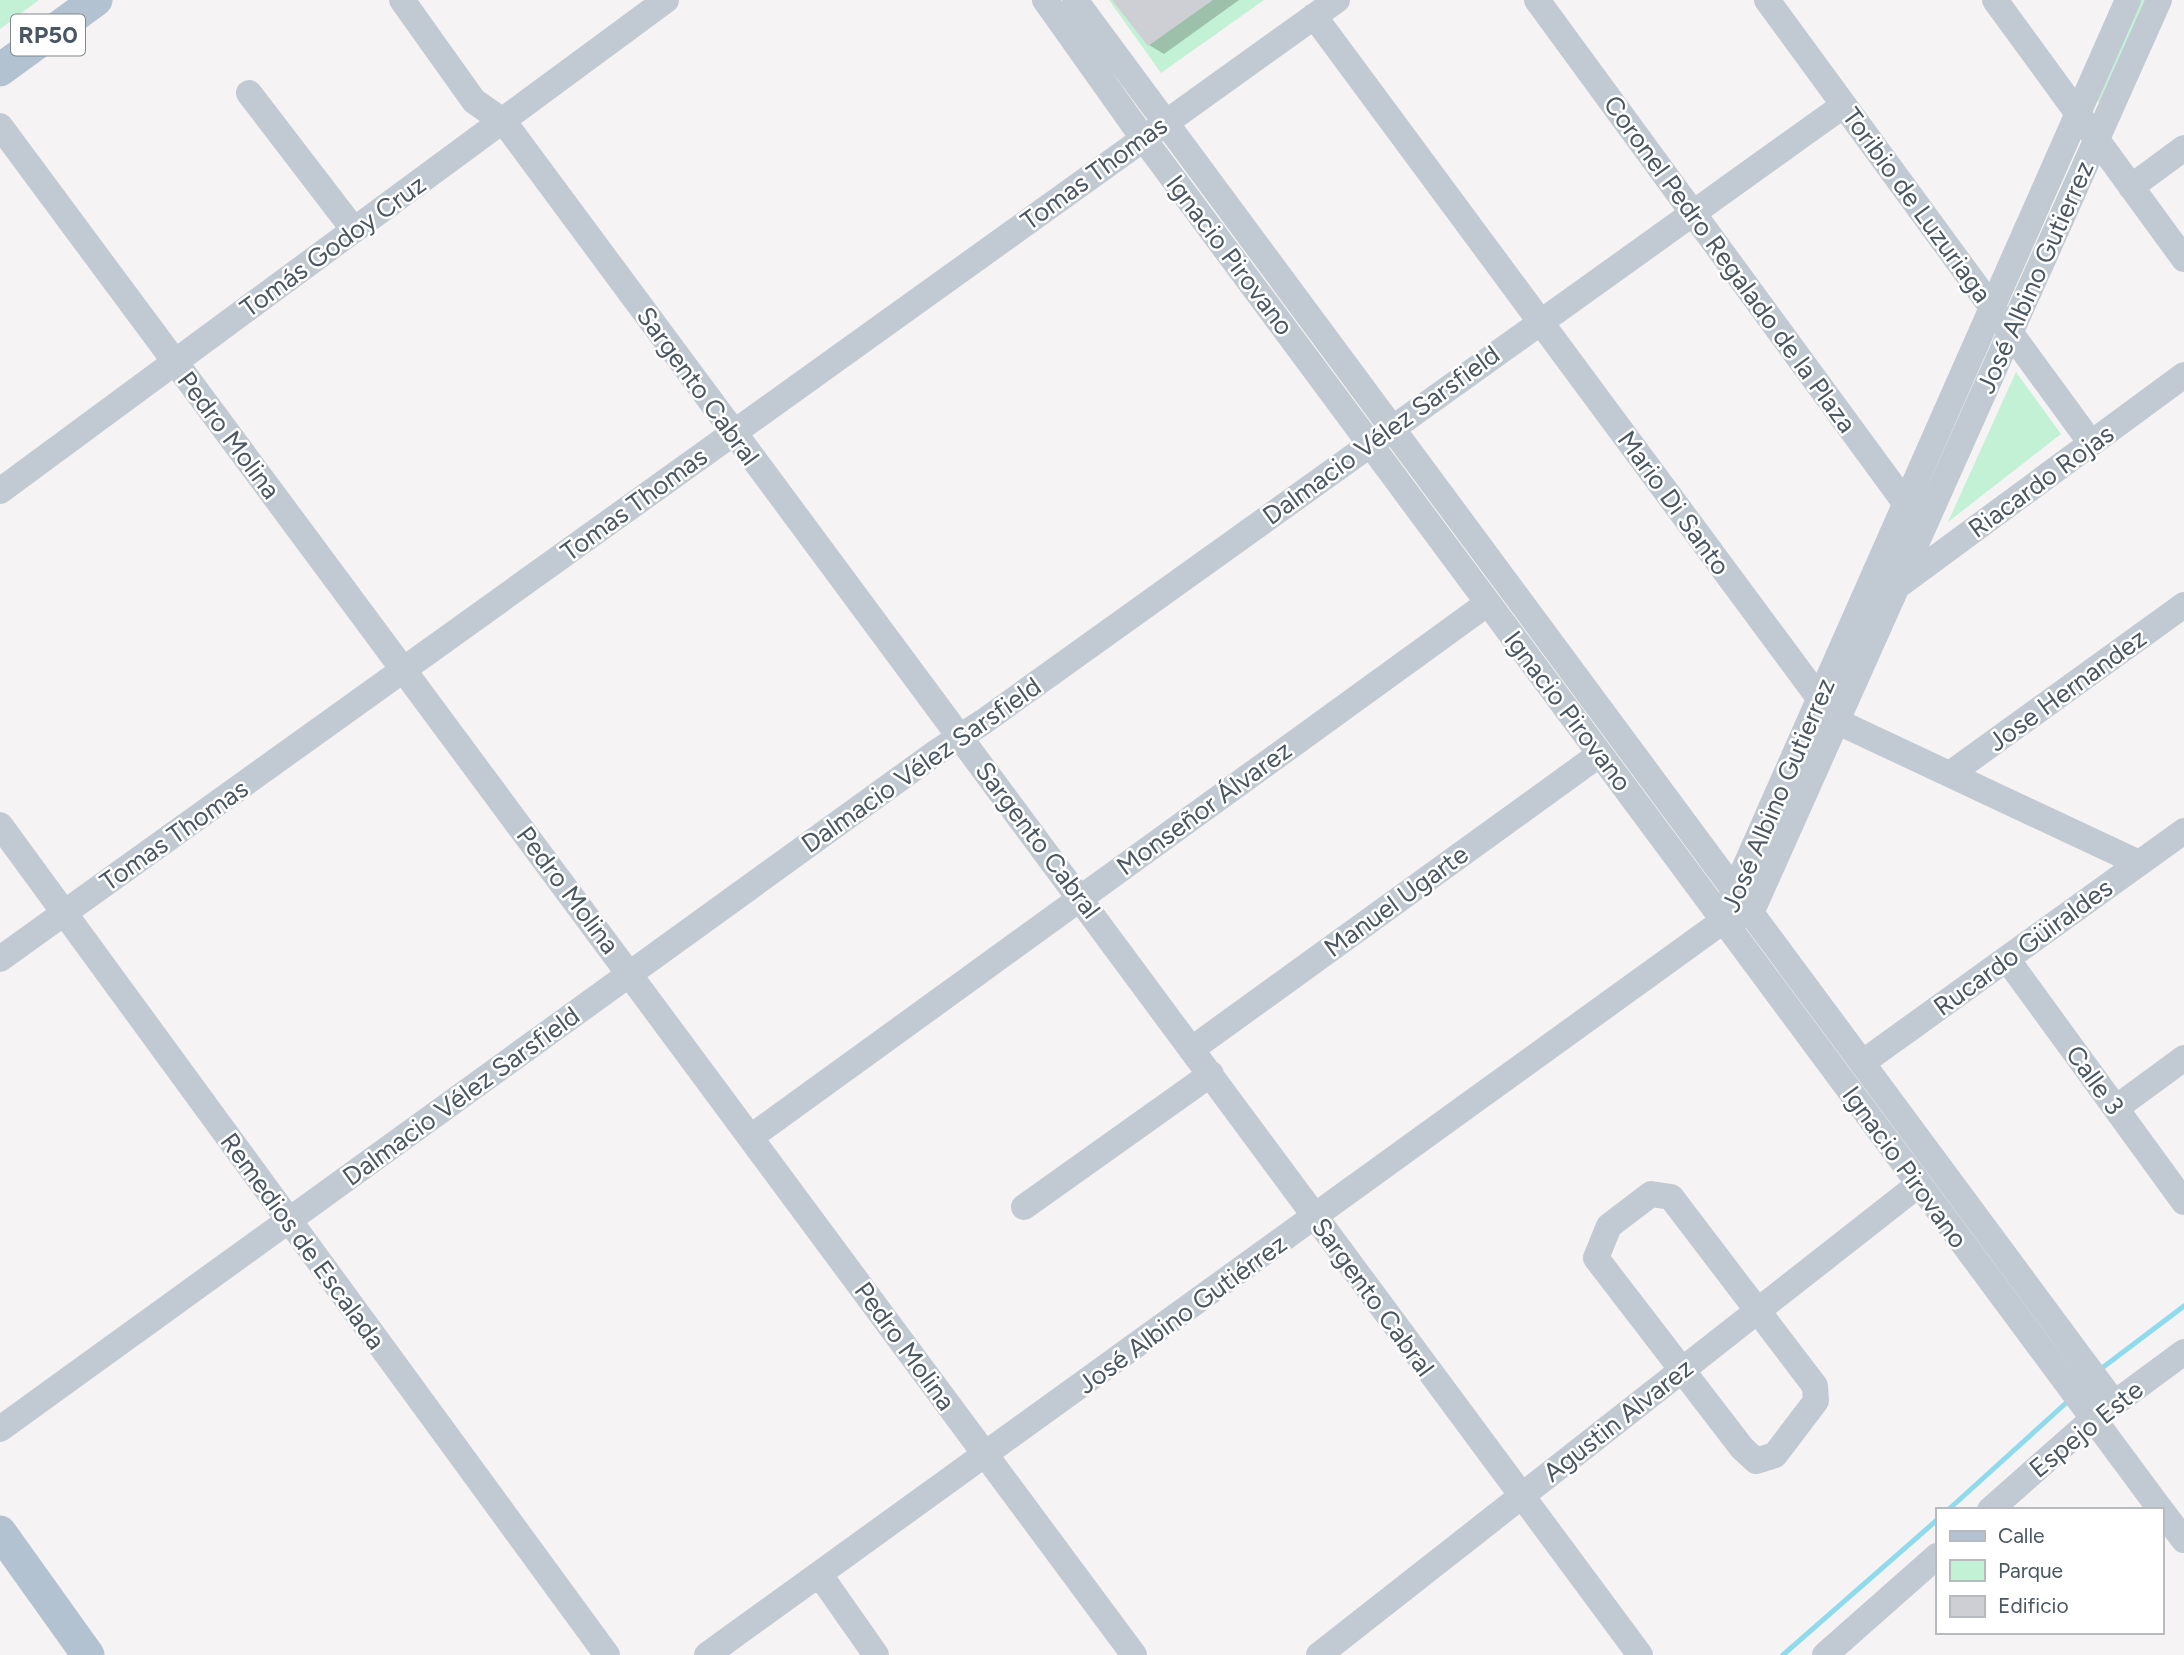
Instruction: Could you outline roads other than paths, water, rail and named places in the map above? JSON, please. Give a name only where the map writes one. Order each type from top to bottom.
[{"type":"main road","name":"RP50","points":[[0,70],[96,0]]},
{"type":"main road","points":[[0,1532],[88,1655]]},
{"type":"street","name":"Sargento Cabral","points":[[402,0],[474,101],[504,122],[1640,1655]]},
{"type":"street","name":"Tomás Godoy Cruz","points":[[0,491],[666,0]]},
{"type":"street","name":"Ignacio Pirovano","points":[[1045,0],[1143,138],[2159,1508]]},
{"type":"street","name":"Ignacio Pirovano","points":[[1075,0],[2115,1403]]},
{"type":"street","name":"Tomas Thomas","points":[[0,959],[1337,0]]},
{"type":"street","name":"Coronel Pedro Regalado de la Plaza","points":[[1537,0],[1924,527]]},
{"type":"street","name":"Toribio de Luzuriaga","points":[[1768,0],[2091,443]]},
{"type":"street","points":[[1995,0],[2184,259]]},
{"type":"street","name":"José Albino Gutierrez","points":[[1723,920],[1818,698],[2128,0]]},
{"type":"street","name":"José Albino Gutierrez","points":[[1723,920],[1751,913],[2159,0]]},
{"type":"street","name":"Mario Di Santo","points":[[1314,16],[1836,721],[2139,863]]},
{"type":"street","points":[[249,93],[354,229]]},
{"type":"street","name":"Dalmacio Vélez Sarsfield","points":[[0,1429],[1391,427],[1844,105]]},
{"type":"street","name":"Pedro Molina","points":[[0,126],[1134,1655]]},
{"type":"street","points":[[2131,187],[2184,148]]},
{"type":"street","name":"Riacardo Rojas","points":[[1898,586],[2184,375]]},
{"type":"street","name":"Monseñor Álvarez","points":[[751,1137],[1488,603]]},
{"type":"street","name":"Jose Hernandez","points":[[1950,774],[2184,605]]},
{"type":"street","name":"Manuel Ugarte","points":[[1192,1049],[1600,754]]},
{"type":"street","name":"Remedios de Escalada","points":[[0,825],[287,1221],[607,1655]]},
{"type":"street","name":"Rucardo Güiraldes","points":[[1862,1063],[2184,831]]},
{"type":"street","name":"José Albino Gutiérrez","points":[[707,1655],[986,1457],[1723,920]]},
{"type":"street","name":"Calle 3","points":[[2007,959],[2184,1202]]},
{"type":"street","points":[[1824,1057],[1846,1041]]},
{"type":"street","points":[[2116,1108],[2184,1058]]},
{"type":"street","points":[[1024,1207],[1211,1074]]},
{"type":"street","points":[[1857,1101],[1878,1084]]},
{"type":"street","name":"Agustin Alvarez","points":[[1319,1655],[1918,1185]]},
{"type":"street","points":[[1651,1194],[1671,1197],[1757,1310],[1815,1386],[1816,1401],[1775,1455],[1756,1461],[1742,1448],[1596,1258],[1609,1226],[1651,1194]]},
{"type":"street","name":"Espejo Este","points":[[1992,1508],[2092,1420],[2184,1352]]},
{"type":"street","name":"Ignacio Pirovano","points":[[2163,1513],[2184,1540]]},
{"type":"street","points":[[1825,1655],[1936,1557]]},
{"type":"street","points":[[820,1575],[876,1655]]},
{"type":"waterway","points":[[2102,1368],[2184,1306]]},
{"type":"waterway","points":[[1950,1508],[2066,1403]]},
{"type":"waterway","points":[[1783,1655],[1936,1521]]}]
